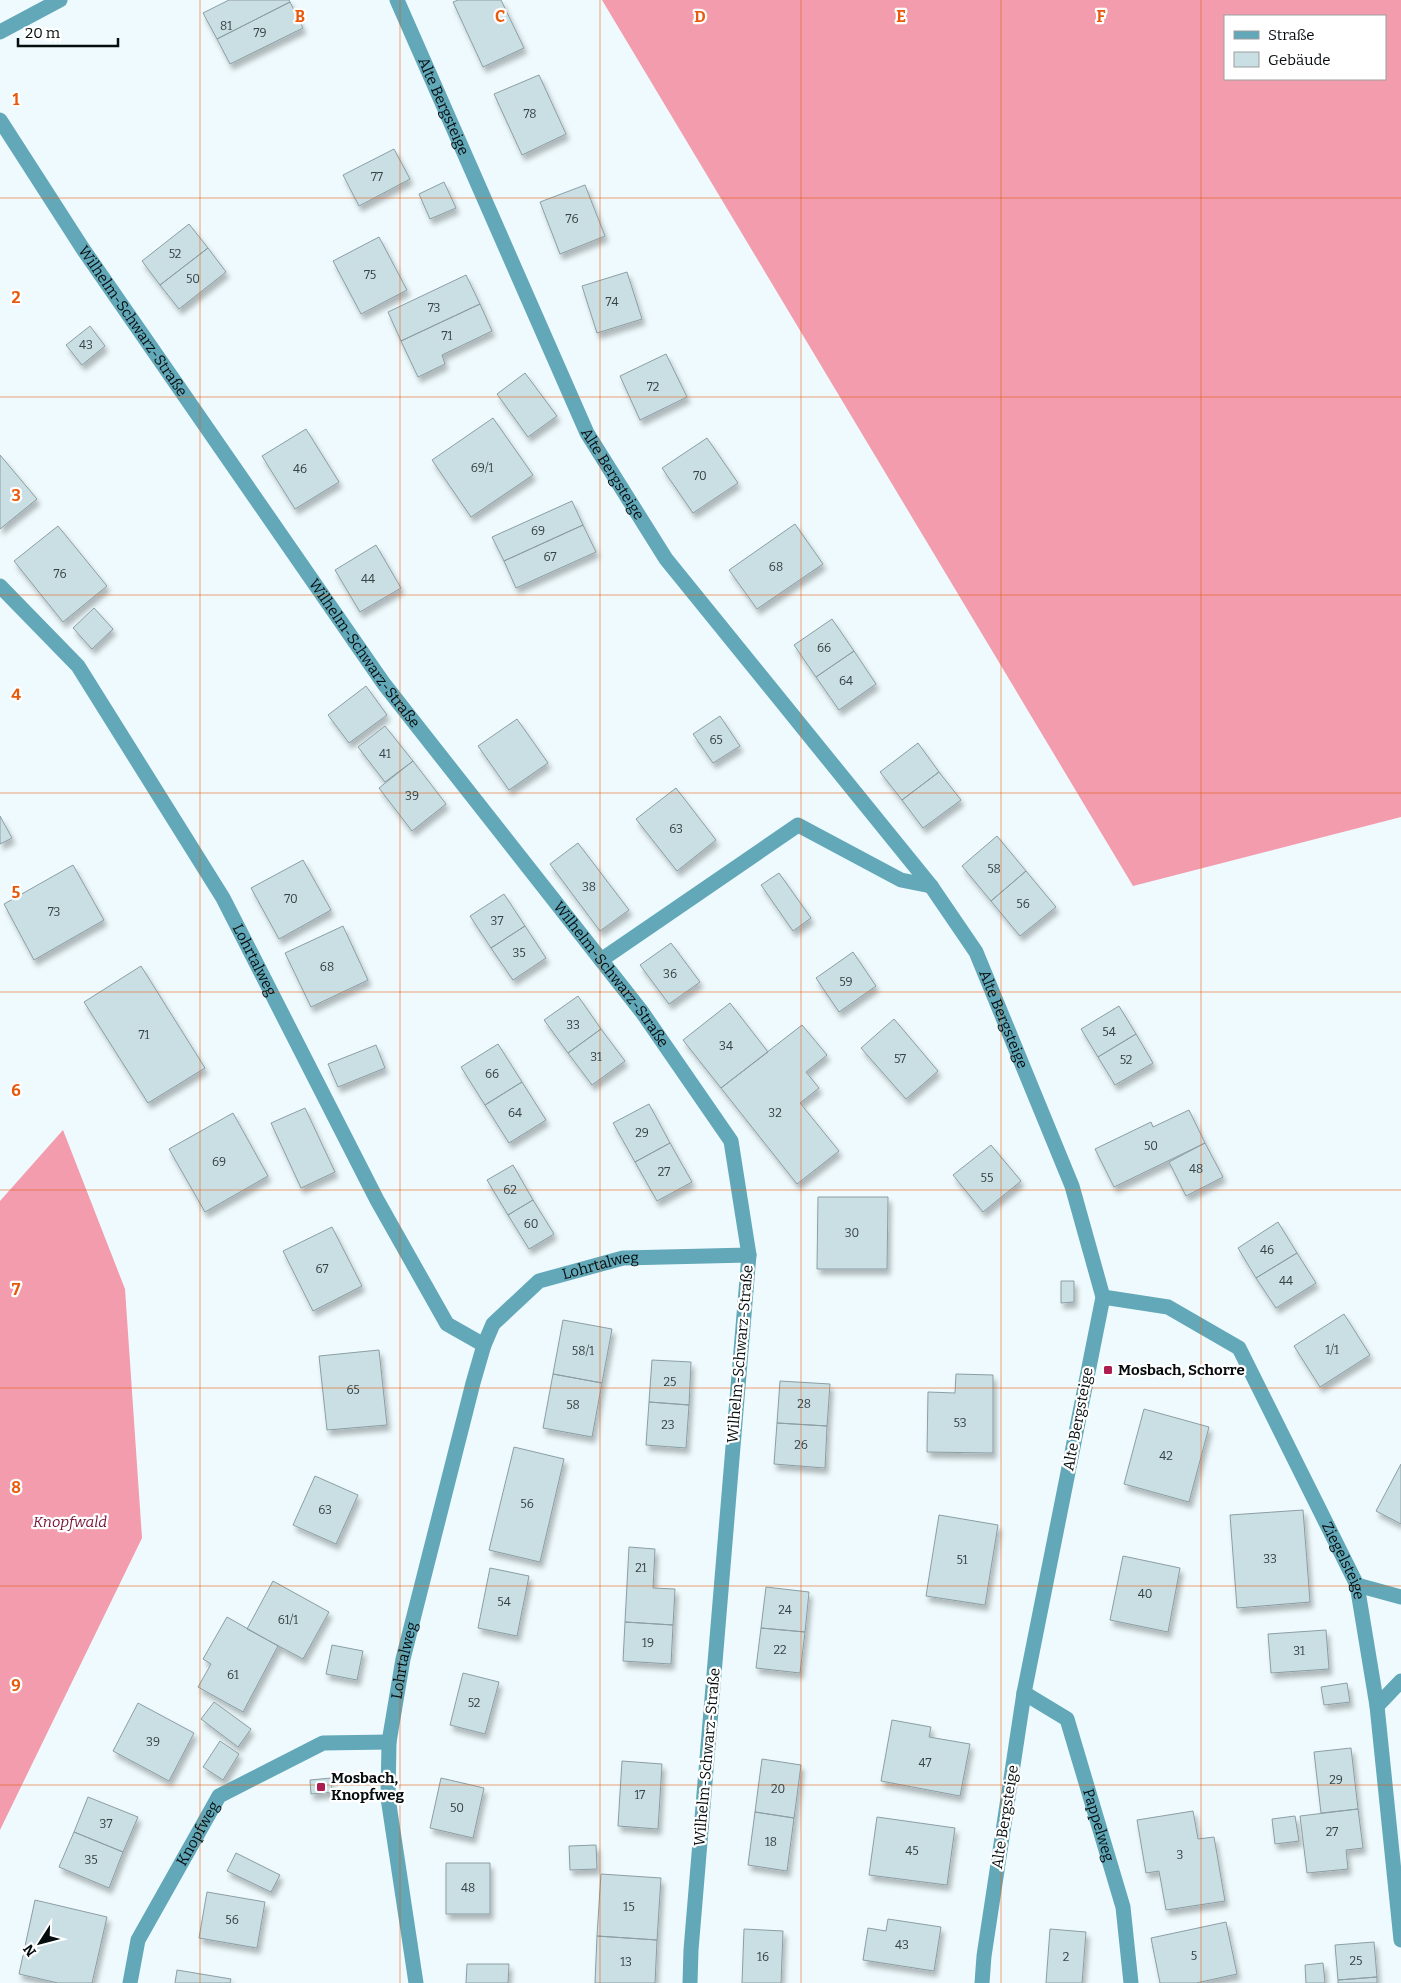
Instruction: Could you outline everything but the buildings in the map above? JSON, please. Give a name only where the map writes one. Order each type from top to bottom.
[{"type":"street","points":[[0,32],[60,0]]},
{"type":"street","name":"Alte Bergsteige","points":[[396,0],[587,433],[666,559],[931,886],[976,952],[1072,1186],[1102,1297],[1024,1694],[984,1956],[982,1983]]},
{"type":"street","name":"Wilhelm-Schwarz-Straße","points":[[0,120],[83,249],[384,684],[642,1012],[731,1140],[749,1255],[691,1950],[690,1983]]},
{"type":"street","name":"Lohrtalweg","points":[[0,586],[78,666],[223,898],[377,1200],[447,1324],[484,1345]]},
{"type":"street","points":[[601,960],[798,825],[901,880],[931,886]]},
{"type":"street","name":"Lohrtalweg","points":[[416,1983],[388,1798],[388,1742],[403,1659],[484,1345],[493,1324],[539,1281],[623,1258],[749,1255]]},
{"type":"street","name":"Ziegelsteige","points":[[1102,1297],[1168,1307],[1239,1348],[1357,1585],[1377,1706],[1401,1940]]},
{"type":"street","points":[[1357,1585],[1401,1597]]},
{"type":"street","points":[[1377,1706],[1401,1681]]},
{"type":"street","name":"Pappelweg","points":[[1024,1694],[1067,1719],[1123,1907],[1131,1983]]},
{"type":"street","name":"Knopfweg","points":[[130,1983],[138,1940],[219,1796],[323,1743],[388,1742]]},
{"type":"green space","points":[[602,0],[1401,0],[1401,817],[1133,886]]},
{"type":"green space","name":"Knopfwald","points":[[63,1130],[125,1289],[142,1538],[0,1830],[0,1201]]},
{"type":"place","name":"Mosbach, Schorre","points":[[1108,1370]]},
{"type":"place","name":"Mosbach, Knopfweg","points":[[321,1787]]}]
